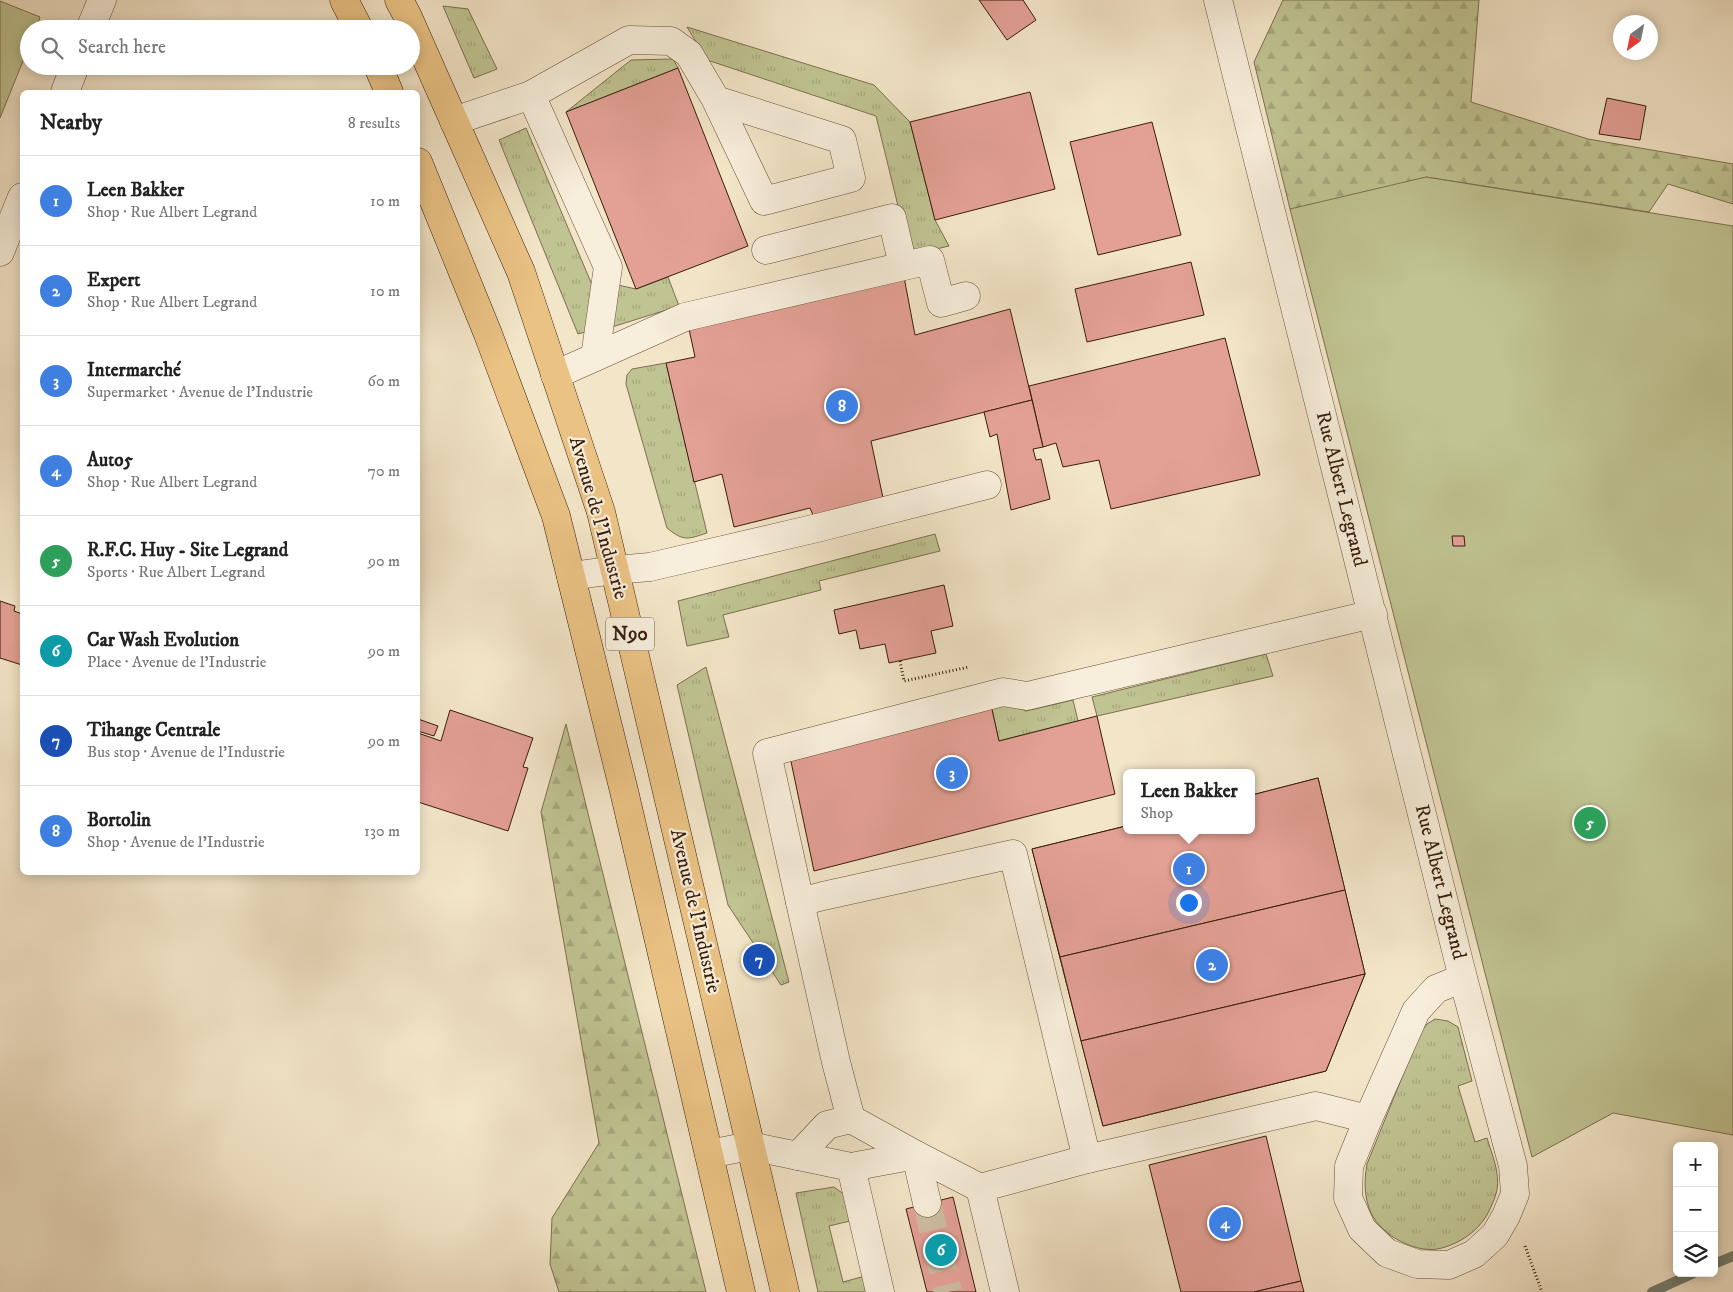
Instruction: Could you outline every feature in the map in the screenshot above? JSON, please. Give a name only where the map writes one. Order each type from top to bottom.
[{"type":"main road","points":[[344,0],[354,20]]},
{"type":"main road","name":"Avenue de l'Industrie","points":[[399,0],[408,20]]},
{"type":"main road","name":"Avenue de l'Industrie","points":[[420,46],[521,272],[601,512],[785,1292]]},
{"type":"main road","points":[[382,75],[388,90]]},
{"type":"main road","name":"Avenue de l'Industrie","points":[[420,167],[488,334],[556,516],[624,791],[741,1292]]},
{"type":"street","points":[[94,20],[102,0]]},
{"type":"street","name":"Rue Albert Legrand","points":[[1218,0],[1513,1166],[1515,1194],[1506,1216],[1494,1235],[1474,1254],[1449,1265],[1417,1264],[1387,1253],[1362,1229],[1348,1198],[1349,1166],[1416,1011],[1436,989],[1464,978]]},
{"type":"street","points":[[454,121],[531,96],[629,40],[671,41],[690,54],[716,100],[764,201],[851,178],[842,140],[716,100]]},
{"type":"street","points":[[66,90],[72,75]]},
{"type":"street","points":[[531,96],[608,267],[595,357]]},
{"type":"street","points":[[0,252],[20,202]]},
{"type":"street","points":[[766,250],[892,218],[903,266]]},
{"type":"street","points":[[555,375],[685,316],[930,260],[941,303],[966,296]]},
{"type":"street","points":[[571,576],[659,564],[816,528],[987,485]]},
{"type":"street","points":[[851,1119],[836,1062],[767,753],[1003,692],[1027,696],[1373,614]]},
{"type":"street","points":[[800,902],[1013,854],[1087,1159]]},
{"type":"street","points":[[798,1156],[828,1125],[851,1119],[980,1188],[1087,1159],[1316,1106],[1368,1119]]},
{"type":"street","points":[[709,1154],[750,1146],[851,1167],[916,1155]]},
{"type":"street","points":[[916,1155],[927,1203]]},
{"type":"street","points":[[851,1167],[880,1292]]},
{"type":"street","points":[[980,1188],[1006,1292]]},
{"type":"path","points":[[900,661],[904,681],[976,665]]},
{"type":"path","points":[[1506,1216],[1517,1227],[1542,1292]]},
{"type":"green space","points":[[1283,0],[1479,0],[1471,102],[1588,139],[1733,164],[1733,204],[1668,184],[1649,212],[1426,177],[1416,277],[1290,209],[1254,62]]},
{"type":"green space","points":[[0,1],[40,17],[39,20],[20,20],[20,68],[0,118]]},
{"type":"green space","points":[[443,6],[468,9],[497,69],[474,78]]},
{"type":"green space","points":[[687,27],[874,85],[910,122],[935,220],[949,246],[910,255],[876,116],[707,60]]},
{"type":"green space","points":[[673,59],[678,68],[566,112],[631,60]]},
{"type":"green space","points":[[526,128],[595,292],[589,331],[578,334],[499,140]]},
{"type":"green space","points":[[1426,177],[1733,226],[1733,1135],[1613,1113],[1532,1157],[1290,209]]},
{"type":"green space","points":[[668,277],[679,306],[609,328],[613,284],[636,289]]},
{"type":"green space","points":[[666,363],[707,533],[690,538],[678,536],[667,528],[626,384],[627,375],[632,369]]},
{"type":"green space","points":[[935,534],[940,551],[819,581],[821,590],[723,615],[729,637],[687,646],[678,601]]},
{"type":"green space","points":[[1266,654],[1273,676],[1097,716],[1092,697]]},
{"type":"green space","points":[[706,667],[789,982],[781,985],[728,905],[677,685]]},
{"type":"green space","points":[[1073,700],[1078,721],[999,741],[991,705],[1006,703],[1026,711]]},
{"type":"green space","points":[[566,724],[706,1292],[559,1292],[550,1264],[552,1218],[599,1143],[541,812]]},
{"type":"green space","points":[[1435,1019],[1448,1021],[1458,1027],[1472,1081],[1458,1086],[1475,1142],[1487,1138],[1495,1164],[1498,1183],[1487,1215],[1468,1236],[1442,1248],[1422,1249],[1401,1242],[1383,1229],[1376,1221],[1367,1201],[1365,1183],[1367,1164],[1420,1033],[1427,1024]]},
{"type":"green space","points":[[834,1187],[845,1195],[850,1221],[829,1226],[843,1282],[865,1276],[870,1292],[818,1292],[796,1193]]},
{"type":"building","points":[[979,0],[1023,0],[1036,20],[1007,40]]},
{"type":"building","points":[[678,68],[748,246],[636,289],[566,112]]},
{"type":"building","points":[[1030,92],[1055,189],[935,220],[910,122]]},
{"type":"building","points":[[1607,98],[1646,106],[1640,140],[1599,134]]},
{"type":"building","points":[[1152,122],[1181,235],[1098,255],[1070,142]]},
{"type":"building","points":[[1191,262],[1204,315],[1087,342],[1075,289]]},
{"type":"building","points":[[904,277],[915,335],[1010,309],[1032,400],[871,441],[883,498],[813,515],[810,508],[734,527],[722,474],[694,482],[666,363],[695,357],[689,329]]},
{"type":"building","points":[[1225,338],[1260,475],[1111,509],[1099,460],[1063,467],[1056,443],[1043,447],[1029,386]]},
{"type":"building","points":[[1032,400],[1043,447],[1033,449],[1036,460],[1041,459],[1050,499],[1011,510],[997,434],[990,437],[984,412]]},
{"type":"building","points":[[1452,536],[1464,536],[1465,546],[1453,546]]},
{"type":"building","points":[[944,585],[953,626],[931,631],[936,653],[889,663],[885,644],[860,649],[856,630],[839,634],[834,610]]},
{"type":"building","points":[[0,601],[15,606],[14,611],[20,613],[20,664],[0,658]]},
{"type":"building","points":[[991,705],[999,741],[1097,716],[1115,794],[814,871],[789,752]]},
{"type":"building","points":[[450,710],[533,738],[523,767],[528,768],[508,831],[420,803],[420,734],[441,741]]},
{"type":"building","points":[[420,720],[438,726],[434,736],[420,732]]},
{"type":"building","points":[[1318,778],[1365,974],[1326,1071],[1103,1126],[1032,849],[1123,827],[1123,834],[1255,834],[1255,794]]},
{"type":"building","points":[[1318,778],[1345,890],[1060,957],[1032,849],[1123,827],[1123,834],[1255,834],[1255,794]]},
{"type":"building","points":[[1345,890],[1365,974],[1081,1041],[1060,957]]},
{"type":"building","points":[[1365,974],[1326,1071],[1103,1126],[1081,1041]]},
{"type":"building","points":[[1266,1136],[1301,1281],[1254,1292],[1181,1292],[1149,1165]]},
{"type":"building","points":[[953,1197],[976,1292],[927,1292],[906,1209]]},
{"type":"building","points":[[1301,1281],[1304,1292],[1254,1292]]},
{"type":"waterway","points":[[1718,1262],[1733,1256]]},
{"type":"waterway","points":[[1652,1292],[1685,1277]]},
{"type":"tunnel","points":[[927,1203],[948,1292]]},
{"type":"place","name":"Bortolin","points":[[842,406]]},
{"type":"place","name":"Intermarché","points":[[952,773]]},
{"type":"place","name":"R.F.C. Huy - Site Legrand","points":[[1590,823]]},
{"type":"place","name":"Leen Bakker","points":[[1189,869]]},
{"type":"place","name":"Tihange Centrale","points":[[759,960]]},
{"type":"place","name":"Expert","points":[[1212,965]]},
{"type":"place","name":"Auto5","points":[[1225,1223]]},
{"type":"place","name":"Car Wash Evolution","points":[[941,1250]]}]
